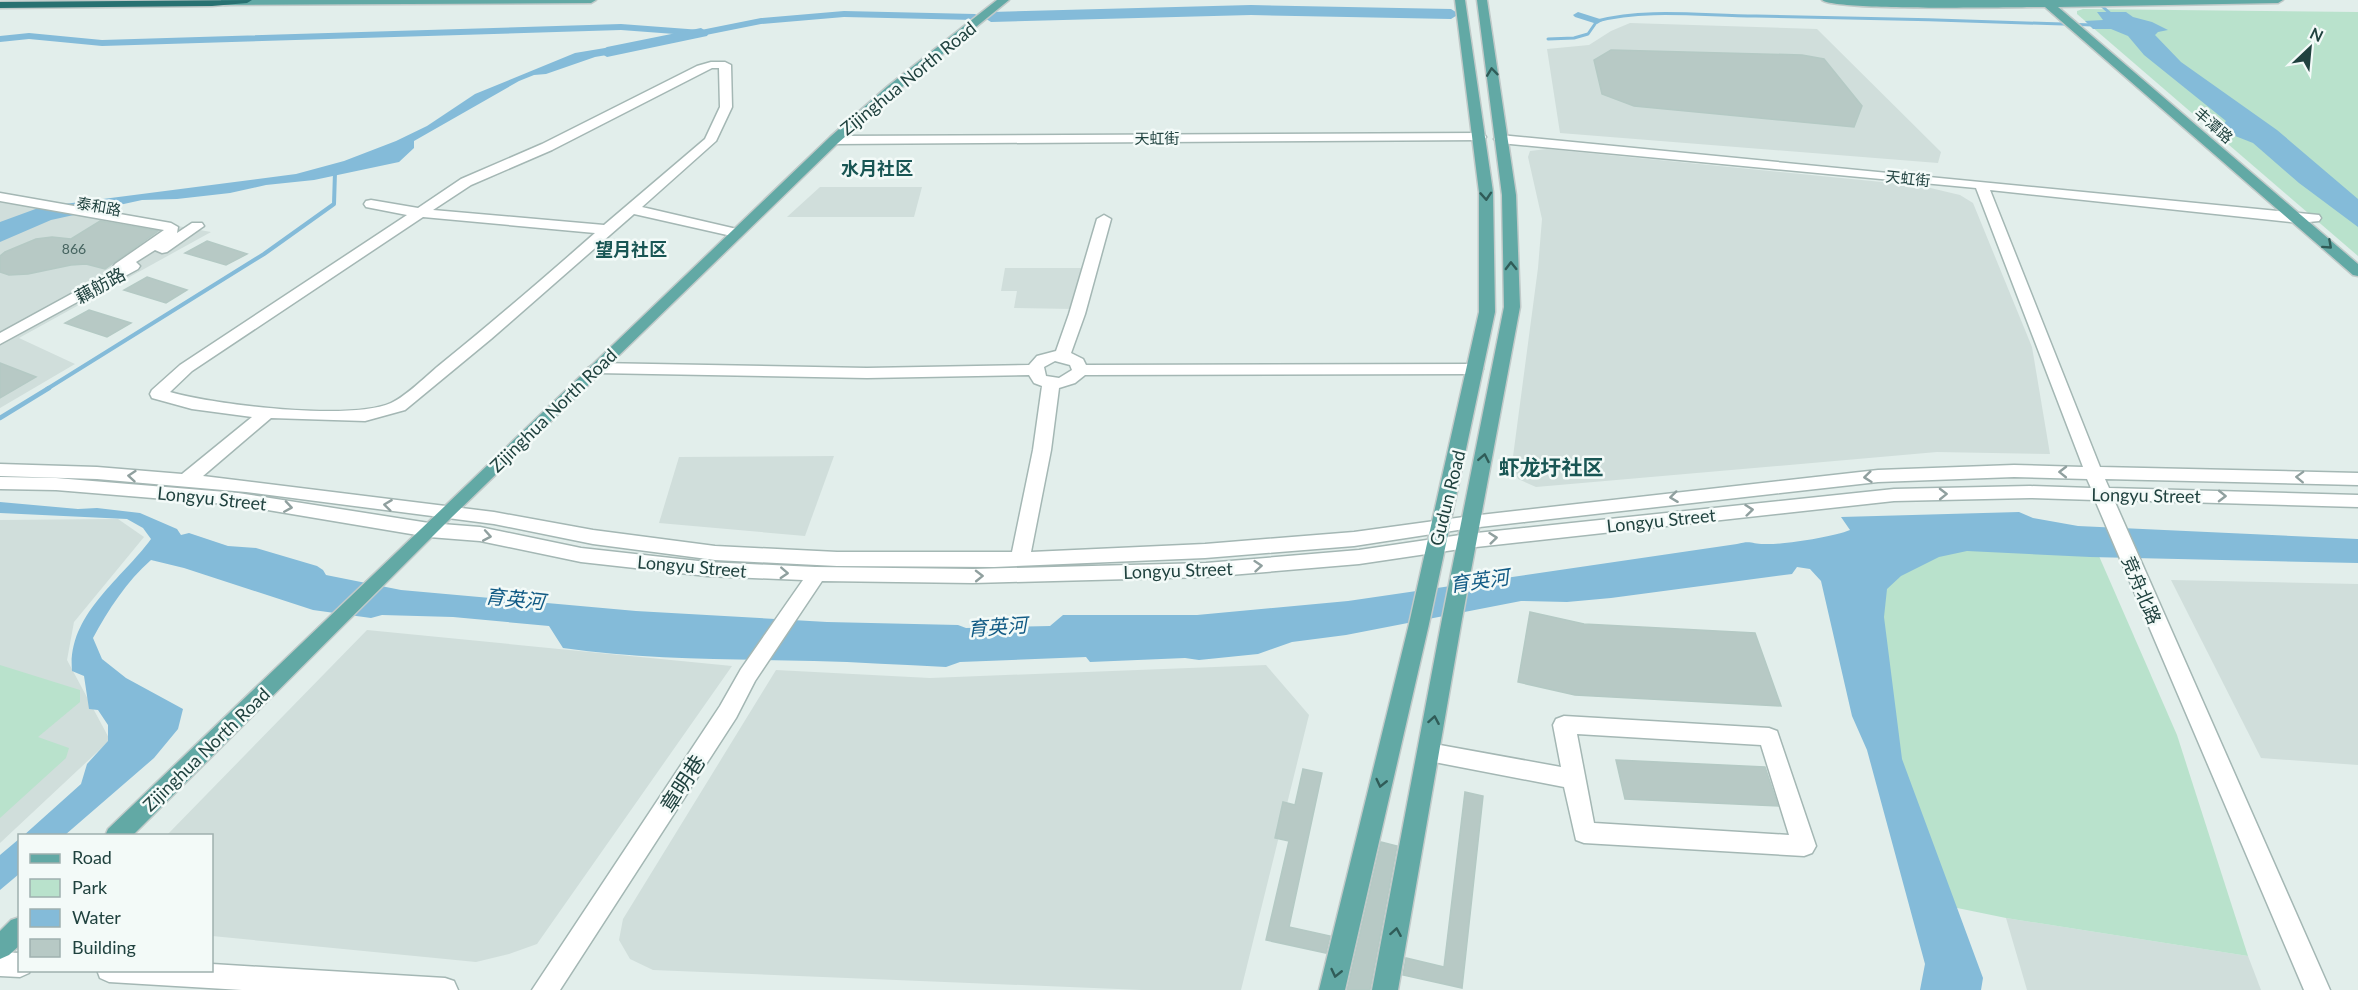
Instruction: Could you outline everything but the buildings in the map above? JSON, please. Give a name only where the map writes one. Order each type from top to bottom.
[{"type":"highway","points":[[0,2],[14,0]]},
{"type":"highway","points":[[0,2],[212,3],[248,0]]},
{"type":"main road","points":[[212,3],[591,0]]},
{"type":"main road","name":"Zijinghua North Road","points":[[118,834],[446,513],[834,140],[895,87],[1004,0]]},
{"type":"main road","name":"Gudun Road","points":[[1332,990],[1419,624],[1487,312],[1487,217],[1480,137],[1460,0]]},
{"type":"main road","name":"Gudun Road","points":[[1385,990],[1452,619],[1512,308],[1509,195],[1482,0]]},
{"type":"main road","points":[[1827,0],[1863,3],[2052,4],[2212,3],[2278,0]]},
{"type":"main road","name":"丰潭路","points":[[2052,4],[2358,256]]},
{"type":"main road","name":"丰潭路","points":[[2078,25],[2358,272]]},
{"type":"main road","points":[[0,947],[18,930]]},
{"type":"street","points":[[711,65],[725,65],[726,107],[710,141],[399,406],[365,416],[267,413],[192,404],[158,394],[186,368],[416,214],[466,182],[547,147],[690,73],[711,65]]},
{"type":"street","name":"天虹街","points":[[834,140],[1480,137]]},
{"type":"street","name":"天虹街","points":[[1500,139],[1982,185],[2299,219],[2314,218]]},
{"type":"street","name":"竞舟北路","points":[[1982,185],[2113,522],[2317,990]]},
{"type":"street","name":"泰和路","points":[[0,189],[195,225]]},
{"type":"street","name":"泰和路","points":[[0,197],[171,227],[170,233],[120,267]]},
{"type":"street","points":[[371,204],[416,214],[608,230]]},
{"type":"street","points":[[632,209],[736,233]]},
{"type":"street","points":[[1062,356],[1077,314],[1104,219]]},
{"type":"street","name":"藕舫路","points":[[0,331],[195,225]]},
{"type":"street","name":"藕舫路","points":[[0,339],[151,256],[195,225]]},
{"type":"street","points":[[1062,356],[1077,362],[1080,370],[1073,379],[1051,383],[1039,379],[1035,370],[1043,359],[1062,356]]},
{"type":"street","points":[[596,368],[867,373],[1035,370]]},
{"type":"street","points":[[1080,370],[1475,369]]},
{"type":"street","points":[[1020,559],[1042,450],[1051,383]]},
{"type":"street","points":[[186,481],[267,413]]},
{"type":"street","name":"Longyu Street","points":[[0,470],[97,473],[246,486],[494,518],[593,537],[715,553],[837,559],[1020,559],[1205,551],[1354,539],[1437,537],[1467,540],[1894,495],[2030,492],[2358,501]]},
{"type":"street","name":"Longyu Street","points":[[0,483],[56,484],[238,499],[429,530],[480,534],[581,555],[707,569],[815,574],[973,576],[1206,570],[1359,557],[1437,537],[1471,522],[1878,476],[2014,471],[2358,479]]},
{"type":"street","name":"章明巷","points":[[545,990],[729,712],[748,675],[815,574]]},
{"type":"street","points":[[1564,725],[1769,737],[1804,846],[1584,833],[1574,779],[1564,725]]},
{"type":"street","points":[[1429,752],[1574,779]]},
{"type":"street","points":[[0,964],[18,965]]},
{"type":"street","points":[[143,972],[445,990]]},
{"type":"shaded area","points":[[1630,23],[1817,29],[1941,152],[1938,163],[1560,133],[1547,49],[1589,45],[1611,31]]},
{"type":"shaded area","points":[[1547,149],[1922,186],[1960,195],[1973,203],[2032,347],[2050,454],[1937,452],[1536,487],[1518,479],[1512,464],[1538,268],[1542,219],[1528,157],[1530,151]]},
{"type":"shaded area","points":[[820,187],[922,187],[914,217],[787,217]]},
{"type":"shaded area","points":[[0,194],[211,232],[19,338],[75,364],[0,408]]},
{"type":"shaded area","points":[[1005,268],[1085,268],[1073,309],[1014,308],[1017,291],[1001,291]]},
{"type":"shaded area","points":[[834,456],[805,536],[659,523],[679,457]]},
{"type":"shaded area","points":[[118,519],[144,537],[74,622],[67,660],[110,740],[0,843],[0,520]]},
{"type":"shaded area","points":[[2171,580],[2358,584],[2358,765],[2261,758]]},
{"type":"shaded area","points":[[367,630],[732,666],[537,944],[509,954],[476,962],[213,936],[213,834],[168,834]]},
{"type":"shaded area","points":[[1266,665],[1309,715],[1241,990],[1142,990],[653,970],[630,959],[619,940],[623,919],[776,670],[930,678]]},
{"type":"shaded area","points":[[2006,918],[2248,956],[2261,990],[2027,990]]},
{"type":"green space","points":[[2083,9],[2358,12],[2358,256],[2077,14],[2077,11]]},
{"type":"green space","points":[[2092,540],[2177,735],[2248,956],[2006,918],[1928,902],[1848,547]]},
{"type":"green space","points":[[0,665],[80,690],[80,702],[38,737],[69,748],[66,758],[0,818]]},
{"type":"water","points":[[2097,12],[2126,12],[2133,17],[2152,22],[2168,30],[2155,35],[2181,62],[2277,130],[2358,199],[2358,227],[2299,183],[2253,143],[2225,132],[2221,127],[2226,121],[2144,55],[2128,36],[2111,29],[2093,29],[2085,21],[2103,20]]},
{"type":"water","points":[[641,42],[642,49],[595,57],[519,81],[414,141],[414,148],[399,162],[314,180],[266,185],[230,193],[142,200],[51,220],[0,242],[0,222],[41,207],[296,174],[344,161],[427,126],[475,94],[575,53]]},
{"type":"water","points":[[0,502],[140,513],[177,529],[181,535],[189,533],[228,546],[256,548],[317,566],[326,575],[401,590],[636,611],[827,622],[958,625],[966,628],[1050,626],[1063,615],[1197,615],[1348,601],[1745,542],[1772,544],[1808,540],[1850,530],[1841,517],[2019,512],[2033,518],[2078,526],[2358,539],[2358,563],[2090,557],[1967,551],[1939,557],[1901,576],[1887,589],[1884,617],[1902,759],[1983,978],[1981,990],[1920,990],[1925,964],[1867,750],[1852,716],[1821,581],[1810,569],[1797,567],[1792,574],[1611,598],[1567,602],[1521,601],[1346,635],[1292,642],[1258,654],[1199,660],[1185,658],[1090,662],[1086,657],[960,662],[946,667],[830,661],[657,657],[563,648],[549,626],[453,617],[382,615],[371,618],[313,610],[184,568],[151,560],[119,596],[93,638],[102,659],[126,678],[183,709],[178,729],[154,758],[66,834],[25,834],[81,784],[87,764],[108,741],[108,725],[98,710],[89,709],[84,676],[72,671],[73,651],[78,633],[98,599],[151,539],[143,528],[127,519],[0,513]]},
{"type":"water","points":[[18,840],[18,875],[0,890],[0,855]]},
{"type":"waterway","points":[[2095,0],[2112,15]]},
{"type":"waterway","points":[[991,17],[1251,10],[1451,14]]},
{"type":"waterway","points":[[0,39],[29,36],[102,43],[621,27],[701,33],[761,21],[844,14],[975,17]]},
{"type":"waterway","points":[[1548,39],[1574,38],[1588,34],[1597,21],[1656,14],[2093,25]]},
{"type":"waterway","points":[[1578,15],[1597,21]]},
{"type":"waterway","points":[[607,52],[701,33]]},
{"type":"waterway","points":[[47,389],[264,254],[334,204],[335,172]]},
{"type":"waterway","points":[[0,418],[49,388]]},
{"type":"district","name":"水月社区","points":[[877,168]]},
{"type":"district","name":"望月社区","points":[[631,249]]},
{"type":"district","name":"虾龙圩社区","points":[[1551,466]]},
{"type":"water label","name":"育英河","points":[[1479,580]]},
{"type":"water label","name":"育英河","points":[[515,598]]},
{"type":"water label","name":"育英河","points":[[997,626]]}]
